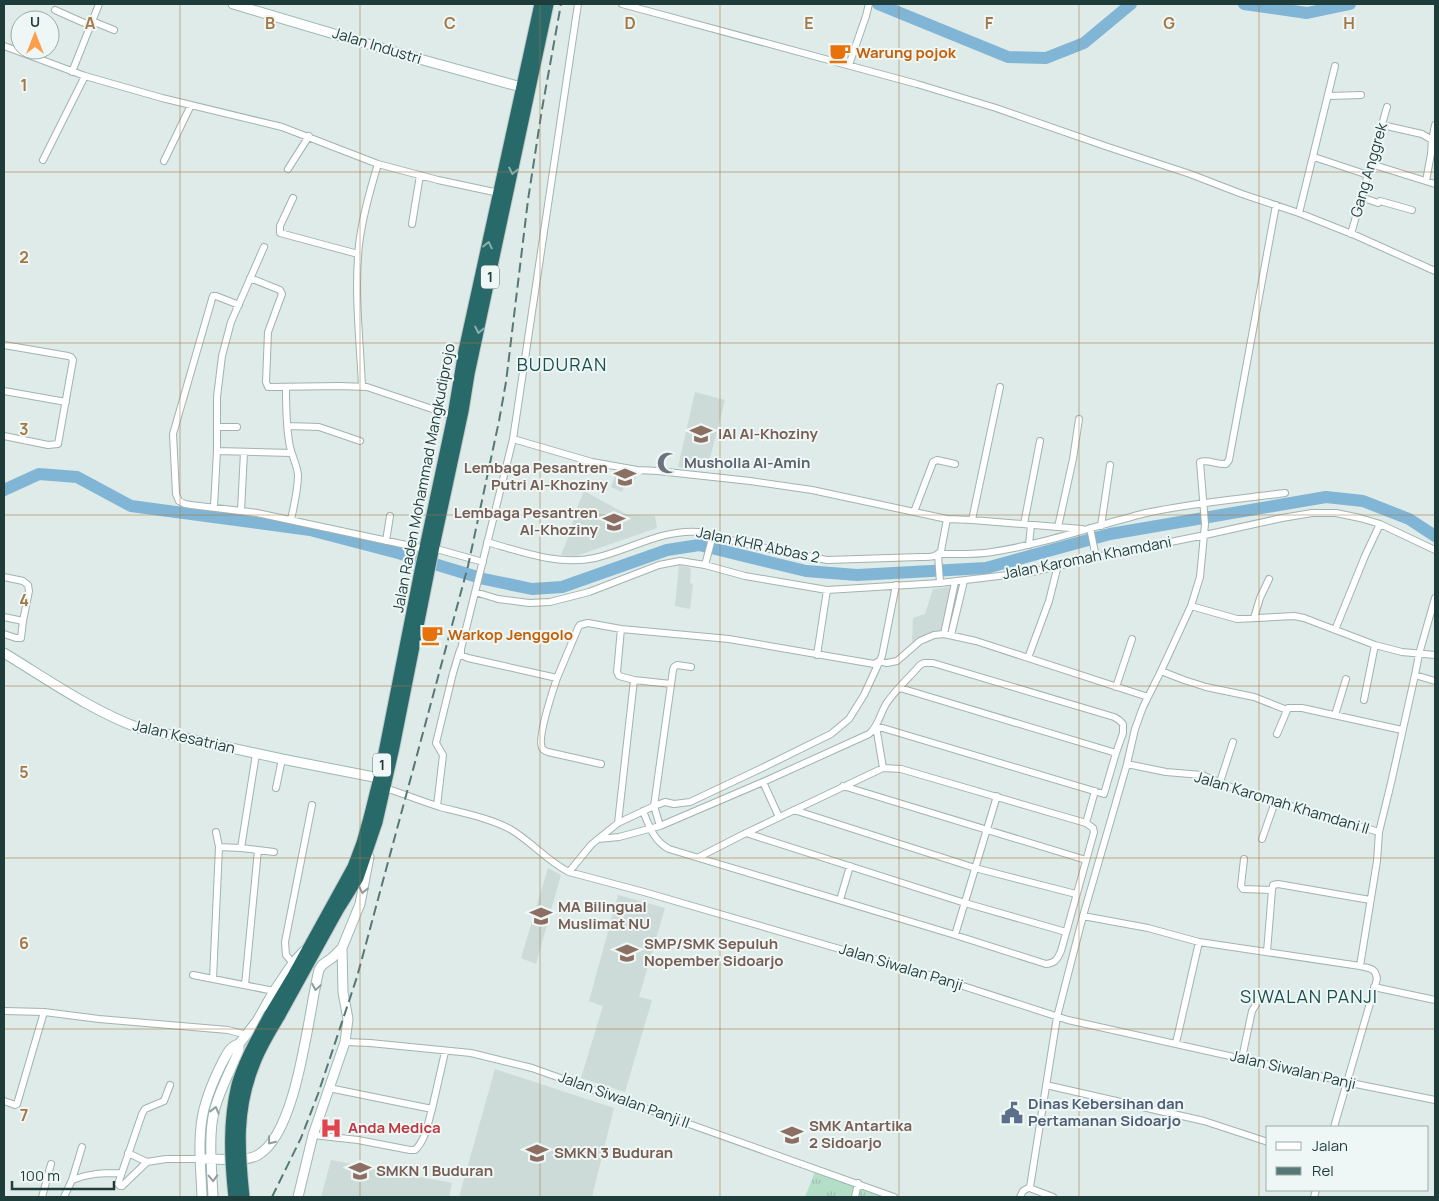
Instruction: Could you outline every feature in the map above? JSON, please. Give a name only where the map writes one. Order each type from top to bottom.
[{"type":"highway","name":"Jalan Raden Mohammad Mangkudiprojo","points":[[469,353],[498,193],[540,4]]},
{"type":"highway","name":"Jalan Raden Mohammad Mangkudiprojo","points":[[429,549],[453,416],[548,4]]},
{"type":"highway","name":"Jalan Raden Mohammad Mangkudiprojo","points":[[274,1016],[358,878],[371,841],[424,571],[463,411],[464,374]]},
{"type":"highway","name":"Jalan Raden Mohammad Mangkudiprojo","points":[[274,1016],[353,867],[382,783]]},
{"type":"highway","name":"1","points":[[234,1197],[230,1130],[238,1083],[245,1064],[274,1016]]},
{"type":"highway","name":"1","points":[[244,1197],[239,1157],[241,1110],[254,1064],[274,1016]]},
{"type":"street","points":[[72,72],[99,4]]},
{"type":"street","name":"Jalan Industri","points":[[233,4],[521,87]]},
{"type":"street","points":[[436,806],[443,755],[436,743],[513,439],[578,4]]},
{"type":"street","points":[[622,4],[996,108],[1299,213],[1435,271]]},
{"type":"street","points":[[849,66],[868,6]]},
{"type":"street","points":[[60,12],[114,30]]},
{"type":"street","points":[[4,46],[85,76],[191,105],[272,123],[378,164],[498,193]]},
{"type":"street","points":[[1299,213],[1335,66]]},
{"type":"street","points":[[42,160],[85,76]]},
{"type":"street","points":[[1329,96],[1361,95]]},
{"type":"street","points":[[164,161],[191,105]]},
{"type":"street","name":"Gang Anggrek","points":[[1351,234],[1387,107]]},
{"type":"street","points":[[1382,125],[1422,134],[1432,140]]},
{"type":"street","points":[[1426,181],[1435,126]]},
{"type":"street","points":[[288,169],[309,136]]},
{"type":"street","points":[[1314,157],[1368,175]]},
{"type":"street","points":[[362,387],[357,284],[358,254],[363,222],[378,164]]},
{"type":"street","points":[[1371,164],[1435,184]]},
{"type":"street","points":[[412,224],[420,175]]},
{"type":"street","points":[[1361,197],[1378,203],[1380,201],[1412,210]]},
{"type":"street","points":[[293,198],[280,226],[280,233],[358,254]]},
{"type":"street","points":[[1030,1187],[1057,1017],[1135,729],[1143,707],[1192,606],[1200,577],[1205,524],[1200,462],[1204,460],[1226,464],[1229,460],[1276,205]]},
{"type":"street","points":[[214,508],[218,451],[217,390],[222,356],[228,332],[264,247]]},
{"type":"street","points":[[250,278],[282,293],[268,332],[266,382],[269,388],[362,387],[378,390],[453,416]]},
{"type":"street","points":[[239,305],[219,297],[214,296],[212,298],[173,434],[178,499],[185,504],[291,520],[483,562]]},
{"type":"street","points":[[4,345],[71,357],[73,359],[58,444],[48,445],[4,436]]},
{"type":"street","points":[[286,387],[287,426],[291,453],[298,476],[291,520]]},
{"type":"street","points":[[972,520],[1000,387]]},
{"type":"street","points":[[4,391],[66,402]]},
{"type":"street","points":[[1058,527],[1073,459],[1079,419]]},
{"type":"street","points":[[287,426],[319,428],[360,441]]},
{"type":"street","points":[[218,427],[237,427]]},
{"type":"street","points":[[513,439],[592,462],[637,470],[803,488],[947,519],[1089,531],[1100,526],[1146,514],[1285,492]]},
{"type":"street","points":[[1029,545],[1028,525],[1040,441]]},
{"type":"street","points":[[218,451],[291,453]]},
{"type":"street","points":[[241,511],[244,452]]},
{"type":"street","points":[[914,512],[932,462],[937,460],[955,464]]},
{"type":"street","points":[[1100,526],[1110,465]]},
{"type":"street","name":"Jalan Karomah Khamdani","points":[[475,592],[498,599],[540,603],[550,602],[589,592],[645,570],[680,561],[706,562],[745,576],[827,590],[940,580],[955,582],[1032,572],[1096,556],[1312,513],[1336,513],[1380,524],[1435,550]]},
{"type":"street","points":[[386,541],[390,516]]},
{"type":"street","points":[[940,580],[938,558],[947,519]]},
{"type":"street","points":[[1335,630],[1380,524]]},
{"type":"street","points":[[1089,531],[1096,556]]},
{"type":"street","name":"Jalan KHR Abbas 2","points":[[487,542],[536,556],[570,561],[595,558],[680,532],[698,532],[713,537],[828,560],[934,556],[938,558],[990,552],[1089,531]]},
{"type":"street","points":[[706,562],[713,537]]},
{"type":"street","points":[[1028,658],[1049,601],[1058,566]]},
{"type":"street","points":[[4,577],[23,582],[28,585],[30,591],[20,638],[4,634]]},
{"type":"street","points":[[1254,618],[1260,598],[1269,579]]},
{"type":"street","points":[[948,634],[964,581]]},
{"type":"street","points":[[948,634],[955,582]]},
{"type":"street","points":[[569,872],[591,845],[618,822],[666,802],[674,804],[690,802],[831,734],[849,719],[864,696],[883,651],[896,585]]},
{"type":"street","points":[[817,655],[827,590]]},
{"type":"street","points":[[1360,966],[1377,861],[1379,832],[1419,654],[1435,598]]},
{"type":"street","points":[[1192,606],[1237,619],[1294,616],[1304,618],[1375,646],[1402,652],[1435,655]]},
{"type":"street","points":[[4,617],[23,621]]},
{"type":"street","points":[[601,764],[548,752],[541,747],[541,734],[557,678],[580,626],[588,623],[621,629],[729,639],[870,664],[877,664],[879,661],[887,663],[897,660],[920,641],[934,635],[948,634],[976,641],[1148,697]]},
{"type":"street","points":[[621,629],[616,672],[619,676],[634,680],[671,684]]},
{"type":"street","points":[[1116,687],[1132,639]]},
{"type":"street","points":[[1364,700],[1375,646]]},
{"type":"street","points":[[461,649],[461,655],[468,658],[557,678]]},
{"type":"street","name":"Jalan Kesatrian","points":[[4,653],[71,694],[127,724],[157,733],[282,759],[382,783]]},
{"type":"street","points":[[598,839],[660,826],[869,734],[876,726],[879,716],[888,702],[920,665],[924,663],[933,663],[1119,720],[1123,724],[1124,729],[1104,794]]},
{"type":"street","points":[[660,826],[654,806],[674,666],[691,667]]},
{"type":"street","points":[[1161,671],[1184,680],[1254,697],[1286,710]]},
{"type":"street","points":[[1415,676],[1435,681]]},
{"type":"street","points":[[1335,715],[1346,679]]},
{"type":"street","points":[[618,822],[634,680]]},
{"type":"street","points":[[900,688],[1116,753]]},
{"type":"street","points":[[1277,734],[1286,710],[1292,707],[1402,730]]},
{"type":"street","points":[[876,726],[883,768]]},
{"type":"street","points":[[876,726],[1116,799]]},
{"type":"street","points":[[1220,782],[1233,742]]},
{"type":"street","points":[[240,848],[256,754]]},
{"type":"street","points":[[276,788],[282,759]]},
{"type":"street","name":"Jalan Karomah Khamdani II","points":[[1126,764],[1166,772],[1195,774],[1240,791],[1379,832]]},
{"type":"street","points":[[643,811],[649,828],[664,846],[699,857],[840,900],[955,934],[1046,964],[1052,964],[1058,958],[1094,832],[1093,828],[1086,823],[997,796],[901,769],[883,768],[699,857]]},
{"type":"street","points":[[763,782],[780,817]]},
{"type":"street","name":"Jalan Siwalan Panji","points":[[382,783],[436,806],[496,823],[510,829],[559,867],[569,872],[662,897],[929,975],[1057,1017],[1346,1082],[1435,1100]]},
{"type":"street","points":[[843,786],[1086,860]]},
{"type":"street","points":[[1086,823],[1094,791]]},
{"type":"street","points":[[955,934],[997,796]]},
{"type":"street","points":[[1262,839],[1275,802]]},
{"type":"street","points":[[293,963],[286,955],[285,942],[312,805]]},
{"type":"street","points":[[794,810],[975,868],[1076,894]]},
{"type":"street","points":[[213,979],[219,847],[216,832]]},
{"type":"street","points":[[746,833],[966,903],[1066,932]]},
{"type":"street","name":"Jalan Raden Mohammad Mangkudiprojo","points":[[298,1197],[313,1135],[345,1042],[348,1019],[343,988],[342,948],[360,904],[371,841]]},
{"type":"street","points":[[219,847],[274,852]]},
{"type":"street","points":[[245,985],[258,850]]},
{"type":"street","points":[[1244,859],[1242,888],[1247,890],[1272,890]]},
{"type":"street","points":[[840,900],[850,866]]},
{"type":"street","points":[[1267,952],[1273,885],[1278,884],[1370,900]]},
{"type":"street","points":[[1083,916],[1148,928],[1198,942],[1360,966],[1376,972],[1377,979],[1334,1126]]},
{"type":"street","points":[[1176,1043],[1198,942]]},
{"type":"street","name":"Jalan Raden Mohammad Mangkudiprojo","points":[[309,947],[293,963],[257,1021],[239,1044],[232,1047],[218,1072],[204,1110],[201,1127],[201,1159],[252,1157],[258,1155],[272,1142],[283,1122],[294,1091],[319,970],[322,965],[342,948]]},
{"type":"street","points":[[193,975],[274,991]]},
{"type":"street","points":[[1374,987],[1435,1000]]},
{"type":"street","points":[[1242,1058],[1252,1012],[1258,1001]]},
{"type":"street","points":[[4,1011],[44,1012],[99,1019],[228,1030],[247,1035]]},
{"type":"street","points":[[4,1101],[17,1104],[44,1012]]},
{"type":"street","name":"Jalan Siwalan Panji II","points":[[345,1042],[471,1053],[532,1068],[858,1183],[892,1197]]},
{"type":"street","name":"Jalan Raden Mohammad Mangkudiprojo","points":[[212,1159],[214,1112],[239,1052],[239,1044]]},
{"type":"street","points":[[313,1135],[415,1150],[422,1140],[428,1123],[446,1052]]},
{"type":"street","points":[[146,1162],[122,1186],[118,1184],[143,1111],[164,1101],[170,1085]]},
{"type":"street","points":[[1046,1085],[1204,1121],[1266,1141]]},
{"type":"street","points":[[330,1088],[432,1109]]},
{"type":"street","points":[[64,1197],[72,1180],[82,1147]]},
{"type":"street","points":[[128,1153],[146,1162],[166,1159],[201,1159],[202,1197]]},
{"type":"street","points":[[212,1159],[213,1197]]},
{"type":"street","points":[[42,1197],[51,1164]]},
{"type":"street","points":[[72,1180],[95,1173],[121,1173]]},
{"type":"street","points":[[854,1197],[858,1183]]},
{"type":"street","points":[[1020,1197],[1023,1191],[1030,1187]]},
{"type":"street","points":[[1030,1187],[1053,1197]]},
{"type":"shaded area","name":"IAI Al-Khoziny","points":[[695,392],[725,400],[707,470],[678,467]]},
{"type":"shaded area","name":"Lembaga Pesantren Putri Al-Khoziny","points":[[618,468],[639,470],[632,486],[626,484],[622,492],[611,487]]},
{"type":"shaded area","name":"Lembaga Pesantren Al-Khoziny","points":[[584,491],[628,515],[655,516],[657,528],[576,556],[561,555]]},
{"type":"shaded area","points":[[679,565],[691,568],[690,583],[693,584],[690,609],[675,606]]},
{"type":"shaded area","points":[[960,586],[950,631],[932,632],[912,642],[913,618],[925,614],[933,589]]},
{"type":"shaded area","name":"MA Bilingual Muslimat NU","points":[[548,868],[561,875],[536,964],[521,958]]},
{"type":"shaded area","name":"SMP/SMK Sepuluh Nopember Sidoarjo","points":[[618,895],[665,908],[639,997],[652,1000],[625,1092],[581,1078],[603,1006],[589,1001]]},
{"type":"shaded area","name":"SMKN 3 Buduran","points":[[495,1069],[614,1108],[592,1197],[459,1197]]},
{"type":"shaded area","name":"SMKN 1 Buduran","points":[[331,1160],[452,1183],[449,1197],[321,1197]]},
{"type":"green space","points":[[816,1169],[894,1197],[805,1197]]},
{"type":"waterway","points":[[878,4],[1008,57],[1046,58],[1084,43],[1131,4]]},
{"type":"waterway","points":[[1244,4],[1307,13],[1350,4]]},
{"type":"waterway","points":[[4,490],[39,474],[77,477],[131,506],[310,530],[398,553],[484,579],[532,589],[562,587],[667,550],[699,545],[806,571],[857,575],[986,568],[1110,534],[1326,497],[1363,501],[1409,519],[1435,536]]},
{"type":"railway","points":[[272,1197],[301,1138],[318,1094],[357,977],[468,566],[506,382],[528,200],[561,4]]},
{"type":"place","name":"Warung pojok","points":[[840,53]]},
{"type":"place","name":"IAI Al-Khoziny","points":[[701,434]]},
{"type":"place","name":"Musholla Al-Amin","points":[[668,463]]},
{"type":"place","name":"Lembaga Pesantren Putri Al-Khoziny","points":[[625,477]]},
{"type":"place","name":"Lembaga Pesantren Al-Khoziny","points":[[614,522]]},
{"type":"place","name":"Warkop Jenggolo","points":[[432,635]]},
{"type":"place","name":"MA Bilingual Muslimat NU","points":[[541,916]]},
{"type":"place","name":"SMP/SMK Sepuluh Nopember Sidoarjo","points":[[627,953]]},
{"type":"place","name":"Dinas Kebersihan dan Pertamanan Sidoarjo","points":[[1012,1113]]},
{"type":"place","name":"Anda Medica","points":[[331,1128]]},
{"type":"place","name":"SMK Antartika 2 Sidoarjo","points":[[792,1135]]},
{"type":"place","name":"SMKN 3 Buduran","points":[[537,1153]]},
{"type":"place","name":"SMKN 1 Buduran","points":[[360,1171]]},
{"type":"district","name":"BUDURAN","points":[[562,365]]},
{"type":"district","name":"SIWALAN PANJI","points":[[1309,997]]}]
